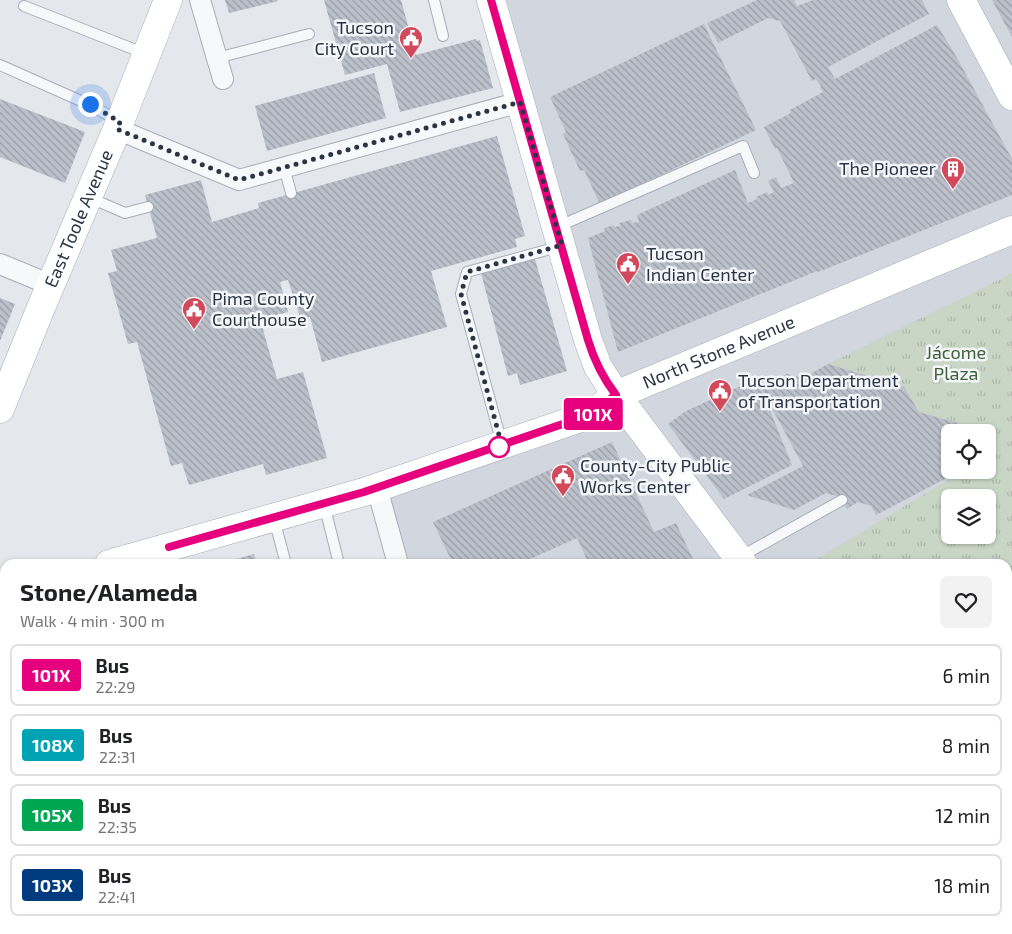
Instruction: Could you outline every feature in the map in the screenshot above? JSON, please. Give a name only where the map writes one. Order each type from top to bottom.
[{"type":"street","name":"East Toole Avenue","points":[[0,409],[168,0]]},
{"type":"street","points":[[200,0],[223,79]]},
{"type":"street","points":[[491,0],[592,354],[607,383],[736,559]]},
{"type":"street","points":[[961,0],[1012,96]]},
{"type":"street","points":[[118,125],[239,180],[520,102]]},
{"type":"street","name":"North Stone Avenue","points":[[127,559],[377,488],[592,414],[616,395],[1012,230]]},
{"type":"street","points":[[0,264],[51,285]]},
{"type":"street","points":[[377,488],[397,559]]},
{"type":"lane","points":[[434,0],[443,36]]},
{"type":"lane","points":[[24,6],[146,54]]},
{"type":"lane","points":[[217,58],[309,34]]},
{"type":"lane","points":[[0,65],[90,104],[118,125]]},
{"type":"lane","points":[[502,446],[461,294],[467,272],[559,236],[742,146],[754,173]]},
{"type":"lane","points":[[284,167],[291,193]]},
{"type":"lane","points":[[88,197],[125,213],[148,207]]},
{"type":"lane","points":[[743,559],[842,500]]},
{"type":"lane","points":[[324,503],[338,559]]},
{"type":"lane","points":[[273,518],[285,559]]},
{"type":"shaded area","points":[[491,0],[1012,0],[1012,559],[397,559],[377,488],[608,401]]},
{"type":"green space","name":"Jácome Plaza","points":[[1012,273],[1012,559],[816,559],[950,479],[996,479],[996,424],[957,424],[919,412],[904,387],[828,364]]},
{"type":"building","name":"Tucson City Court","points":[[225,0],[277,0],[278,1],[229,13]]},
{"type":"building","name":"Tucson City Court","points":[[324,0],[401,0],[416,55],[476,39],[476,41],[480,40],[493,88],[400,112],[387,64],[345,75]]},
{"type":"building","points":[[757,0],[794,0],[797,6],[813,0],[922,0],[929,14],[828,67],[835,79],[937,25],[1012,159],[1012,195],[817,271],[618,352],[588,238],[605,231],[604,228],[614,225],[614,227],[620,226],[620,223],[631,220],[632,223],[639,222],[637,215],[735,170],[748,203],[767,192],[768,195],[774,192],[768,181],[776,177],[781,188],[794,183],[777,148],[775,149],[764,127],[791,113],[790,110],[823,92],[821,86],[816,79],[812,81],[780,21],[768,18],[718,43],[707,23]]},
{"type":"building","points":[[992,0],[1012,0],[1012,37]]},
{"type":"building","points":[[704,24],[756,130],[600,204],[584,170],[580,171],[563,134],[566,132],[550,97]]},
{"type":"building","points":[[374,73],[386,118],[267,151],[255,106]]},
{"type":"building","points":[[0,99],[85,132],[65,183],[0,157]]},
{"type":"building","points":[[497,136],[525,236],[515,239],[517,247],[431,271],[447,327],[322,362],[310,317],[301,320],[288,280],[280,282],[288,312],[260,319],[277,379],[303,372],[327,458],[266,475],[263,464],[189,485],[182,463],[171,466],[137,342],[128,344],[108,273],[117,271],[111,250],[157,238],[145,195],[201,180],[212,222],[259,208],[258,203]]},
{"type":"building","points":[[535,259],[567,371],[520,385],[517,373],[508,376],[481,273]]},
{"type":"building","points":[[0,298],[15,304],[0,341]]},
{"type":"building","points":[[828,364],[904,387],[919,412],[957,423],[941,424],[941,479],[945,479],[876,515],[871,506],[858,502],[847,509],[840,497],[826,493],[794,510],[747,495],[803,466],[761,388],[792,465],[724,499],[668,424],[686,411],[756,379],[761,387],[787,374],[803,378]]},
{"type":"building","name":"County-City Public Works Center","points":[[612,442],[654,532],[676,523],[693,559],[587,559],[577,538],[530,559],[451,559],[433,522]]},
{"type":"building","points":[[254,554],[256,559],[237,559]]},
{"type":"bus line","name":"101X","points":[[169,547],[364,492],[502,446],[592,414],[616,395],[607,383],[592,354],[491,0]]},
{"type":"place","name":"Tucson City Court","points":[[411,59]]},
{"type":"place","name":"The Pioneer","points":[[953,190]]},
{"type":"place","name":"Tucson Indian Center","points":[[628,285]]},
{"type":"place","name":"Pima County Courthouse","points":[[194,330]]},
{"type":"place","name":"Tucson Department of Transportation","points":[[720,412]]},
{"type":"place","name":"County-City Public Works Center","points":[[563,497]]},
{"type":"route","points":[[90,104],[120,122],[117,129],[239,180],[520,102],[562,245],[467,272],[461,294],[502,446],[499,447]]}]
